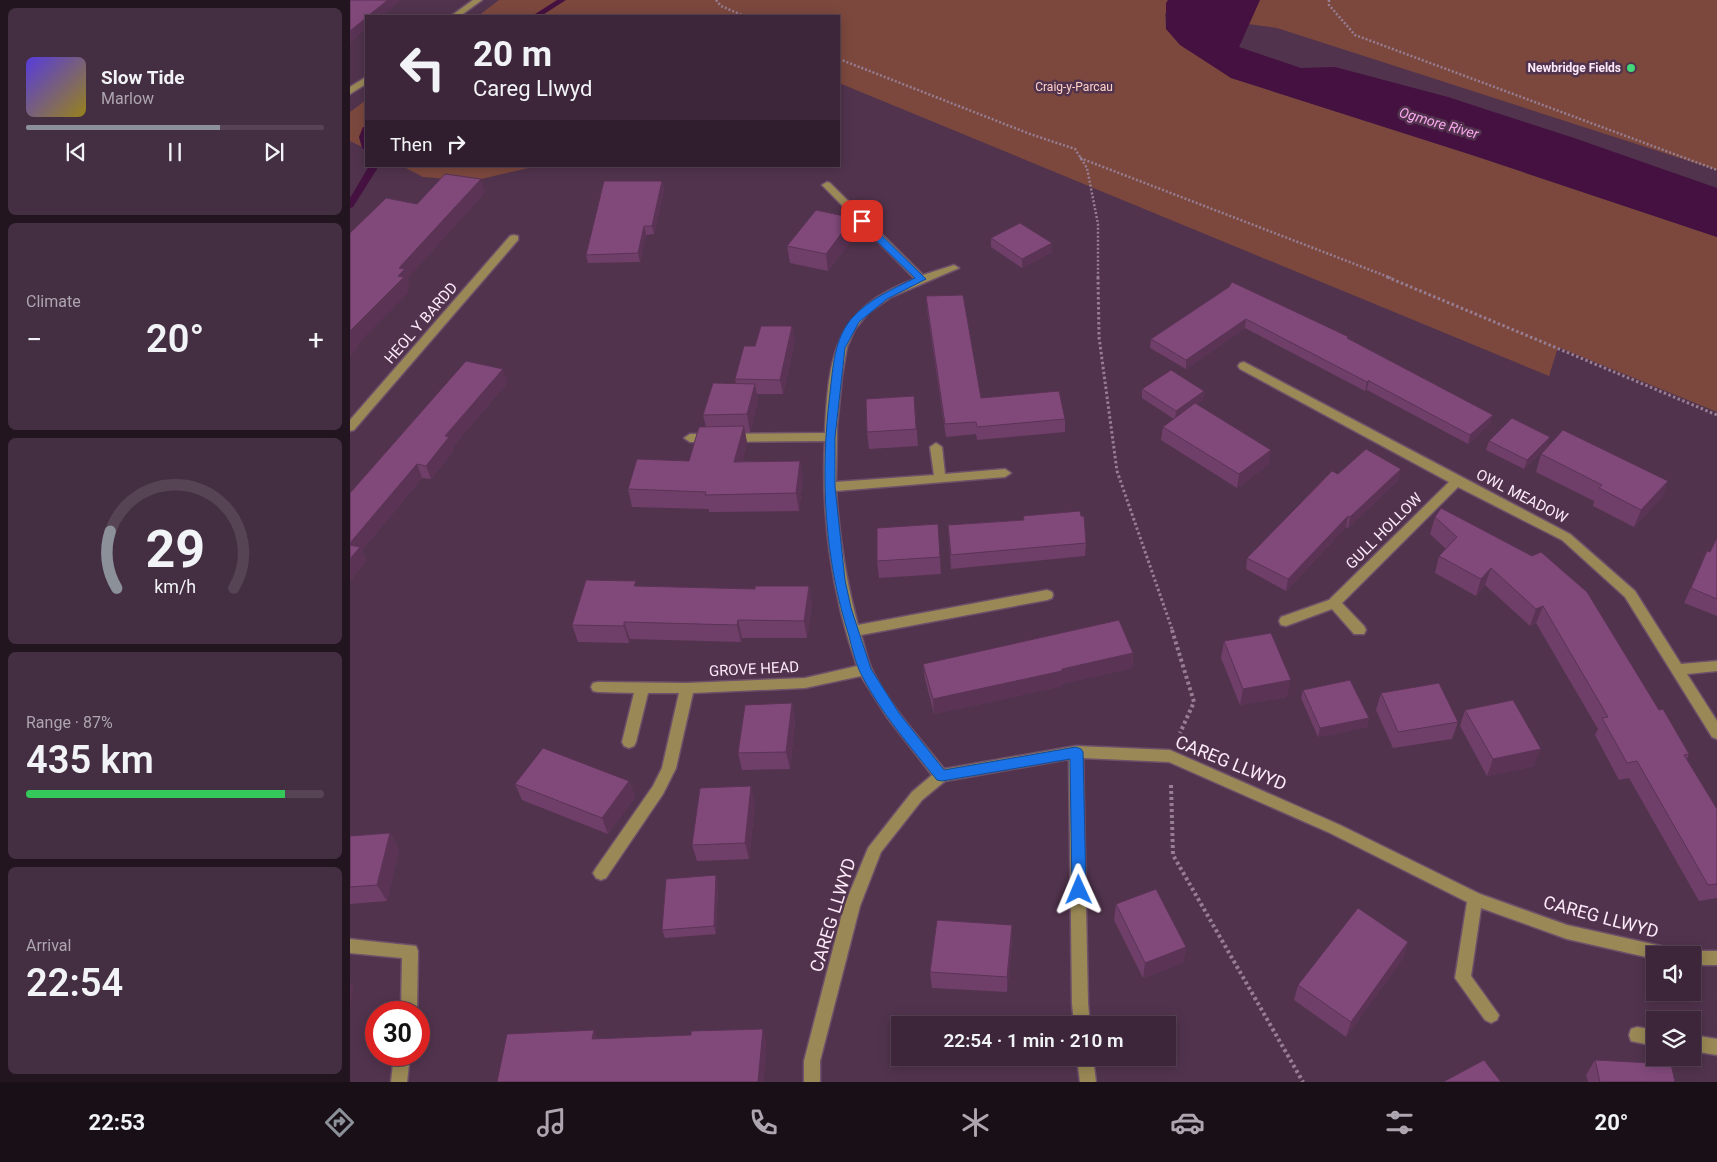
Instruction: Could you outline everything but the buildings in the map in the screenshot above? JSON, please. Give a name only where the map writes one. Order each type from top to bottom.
[{"type":"street","points":[[456,15],[478,0]]},
{"type":"street","points":[[350,91],[365,81]]},
{"type":"street","points":[[827,185],[921,279]]},
{"type":"street","name":"HEOL Y BARDD","points":[[350,427],[514,238]]},
{"type":"street","points":[[942,776],[894,717],[866,670],[853,631],[840,580],[829,487],[830,437],[840,348],[855,320],[884,297],[921,279],[954,268]]},
{"type":"street","name":"OWL MEADOW","points":[[1244,366],[1457,481],[1566,537],[1630,594],[1717,733]]},
{"type":"street","points":[[690,438],[830,437]]},
{"type":"street","points":[[936,447],[940,478]]},
{"type":"street","points":[[829,487],[1005,473]]},
{"type":"street","name":"GULL HOLLOW","points":[[1286,621],[1334,603],[1457,481]]},
{"type":"street","points":[[853,631],[1046,595]]},
{"type":"street","points":[[1334,603],[1359,630]]},
{"type":"street","points":[[1679,670],[1717,666]]},
{"type":"street","name":"GROVE HEAD","points":[[598,687],[687,688],[805,683],[866,670]]},
{"type":"street","points":[[629,742],[642,688]]},
{"type":"street","points":[[601,873],[658,790],[669,768],[687,688]]},
{"type":"street","points":[[1076,752],[1081,1016]]},
{"type":"street","name":"CAREG LLWYD","points":[[812,1082],[812,1061],[852,906],[875,848],[918,796],[942,776],[1076,752],[1170,756],[1335,828],[1475,899],[1567,932],[1646,950]]},
{"type":"street","points":[[1475,899],[1463,978],[1491,1015]]},
{"type":"street","points":[[350,946],[410,951],[408,1001]]},
{"type":"street","points":[[1701,958],[1717,958]]},
{"type":"street","points":[[1637,1035],[1646,1036]]},
{"type":"street","points":[[1701,1044],[1717,1047]]},
{"type":"street","points":[[399,1082],[401,1066]]},
{"type":"street","points":[[1087,1066],[1088,1082]]},
{"type":"path","points":[[716,0],[721,6],[742,15]]},
{"type":"path","points":[[1330,0],[1329,5],[1355,34],[1717,170]]},
{"type":"path","points":[[840,58],[1012,127],[1075,149],[1087,168],[1098,224],[1099,337],[1117,471],[1173,632],[1194,702],[1170,756],[1173,855],[1302,1082]]},
{"type":"path","points":[[1080,158],[1393,279],[1717,415]]},
{"type":"green space","name":"Craig-y-Parcau","points":[[499,0],[1717,0],[1717,170],[1277,28],[1165,13],[1166,29],[1231,78],[1472,155],[1717,237],[1717,412],[1558,347],[1549,376],[840,83],[840,15],[479,15]]},
{"type":"green space","points":[[365,101],[365,148],[350,141],[350,112]]},
{"type":"green space","points":[[404,167],[533,167],[473,181],[423,177]]},
{"type":"water","name":"Ogmore River","points":[[1168,0],[1260,0],[1239,47],[1301,68],[1335,67],[1448,97],[1574,138],[1717,188],[1717,237],[1472,155],[1231,78],[1180,45],[1166,29],[1166,3]]},
{"type":"waterway","points":[[538,15],[562,0]]},
{"type":"waterway","points":[[365,132],[363,137],[365,144]]},
{"type":"waterway","points":[[350,205],[373,167]]},
{"type":"place","name":"Newbridge Fields","points":[[1631,68]]},
{"type":"route","points":[[862,221],[921,279],[884,297],[855,320],[840,348],[830,437],[829,487],[840,580],[846,608],[866,670],[894,717],[942,776],[1076,752],[1079,890]]}]
